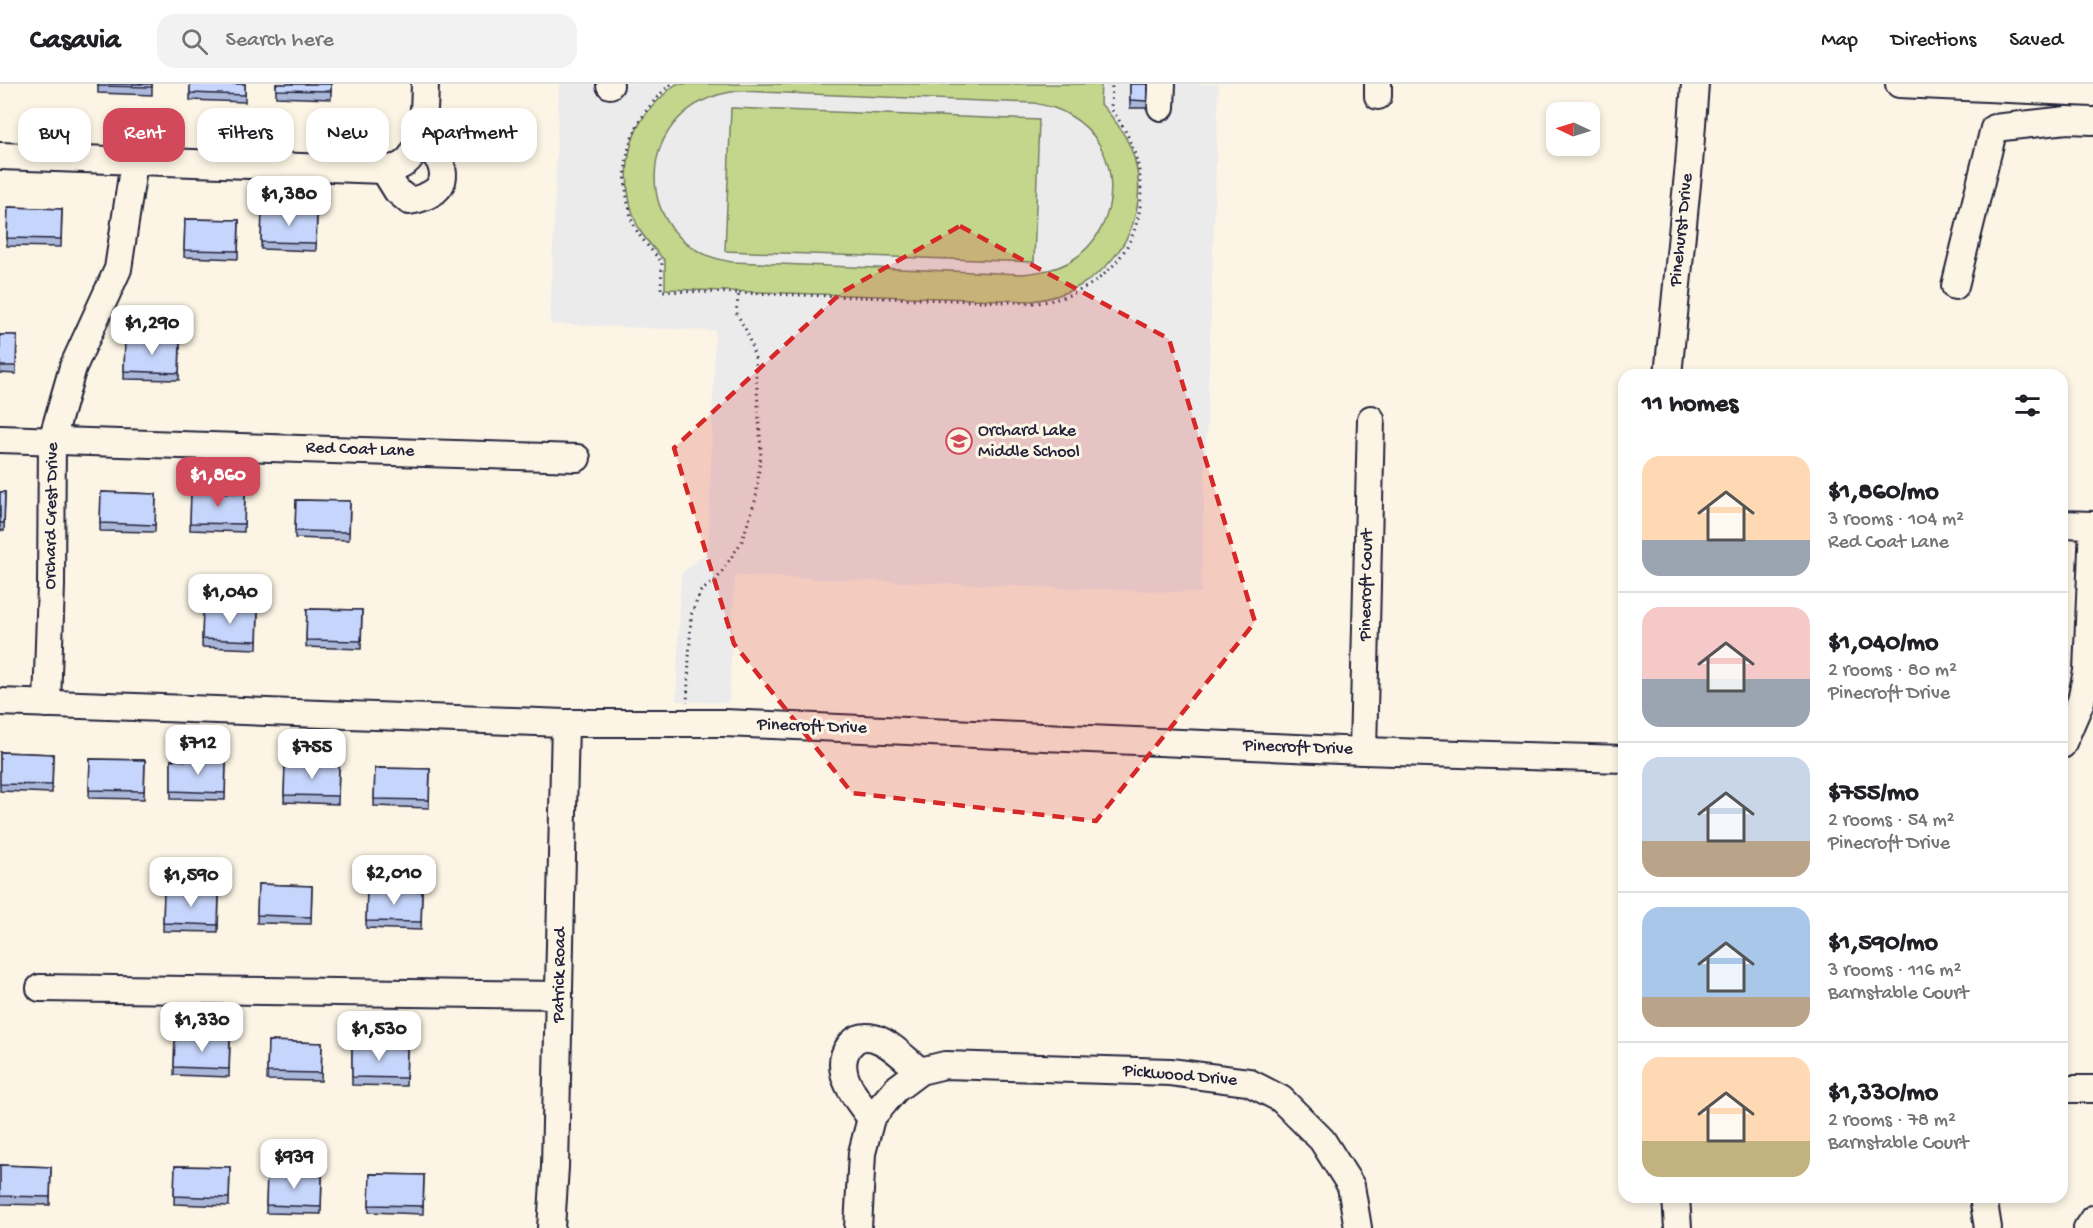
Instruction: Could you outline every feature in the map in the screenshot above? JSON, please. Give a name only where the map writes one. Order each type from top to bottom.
[{"type":"street","points":[[424,108],[425,84]]},
{"type":"street","name":"Pinehurst Drive","points":[[1669,369],[1695,84]]},
{"type":"street","points":[[1899,84],[2010,87],[2093,93]]},
{"type":"street","points":[[1955,286],[1994,128],[2067,120],[2093,121]]},
{"type":"street","points":[[0,156],[103,161]]},
{"type":"street","points":[[134,162],[384,170],[399,166],[404,162]]},
{"type":"street","name":"Orchard Crest Drive","points":[[47,704],[52,440],[73,367],[118,269],[134,162]]},
{"type":"street","points":[[384,170],[397,191],[409,201],[426,198],[436,192],[442,178],[442,166],[439,162]]},
{"type":"street","name":"Pinecroft Court","points":[[1363,751],[1371,419]]},
{"type":"street","name":"Red Coat Lane","points":[[0,439],[577,458]]},
{"type":"street","points":[[2068,525],[2093,525],[2087,670],[2081,701],[2068,731]]},
{"type":"street","name":"Pinecroft Drive","points":[[0,702],[565,723],[724,723],[1363,751],[1618,759]]},
{"type":"street","name":"Patrick Road","points":[[551,1228],[555,1167],[565,723]]},
{"type":"street","points":[[40,988],[559,995]]},
{"type":"street","points":[[871,1118],[846,1082],[843,1070],[844,1057],[852,1043],[862,1037],[875,1038],[891,1047],[920,1071]]},
{"type":"street","name":"Pickwood Drive","points":[[858,1228],[862,1153],[871,1118],[896,1089],[920,1071],[945,1065],[968,1065],[1170,1072],[1248,1082],[1281,1100],[1322,1140],[1351,1186],[1358,1228]]},
{"type":"street","points":[[2068,1089],[2093,1089]]},
{"type":"street","points":[[1676,1203],[1678,1228]]},
{"type":"street","points":[[1984,1203],[1989,1228]]},
{"type":"street","points":[[2086,1228],[2093,1219]]},
{"type":"path","points":[[670,84],[652,100],[630,139],[626,163],[626,191],[632,221],[646,245],[662,262],[661,291],[1037,303],[1071,296],[1106,274],[1120,256],[1138,219],[1142,196],[1141,176],[1137,156],[1124,125],[1111,109],[1112,84]]},
{"type":"path","points":[[686,723],[691,615],[701,591],[717,579],[742,541],[756,498],[762,451],[755,358],[747,332],[736,312],[739,293]]},
{"type":"highlighted area","points":[[960,226],[1169,339],[1255,622],[1096,821],[852,793],[734,644],[674,448],[842,292]]},
{"type":"shaded area","name":"Orchard Lake Middle School","points":[[559,84],[1219,84],[1201,593],[735,576],[729,703],[676,701],[681,574],[708,551],[715,331],[550,324]]},
{"type":"green space","points":[[676,84],[1101,84],[1100,103],[1121,130],[1135,161],[1139,187],[1136,212],[1129,234],[1116,255],[1100,272],[1080,286],[1057,296],[1032,301],[665,289],[665,261],[639,229],[630,203],[627,175],[631,146],[641,121]],"holes":[[[738,91],[1034,103],[1065,113],[1087,129],[1100,146],[1108,166],[1111,187],[1108,208],[1101,229],[1088,247],[1071,261],[1054,269],[1022,274],[732,262],[698,251],[673,230],[659,204],[655,175],[661,146],[677,121],[702,101]]]},
{"type":"green space","points":[[731,108],[1039,120],[1034,262],[725,251]]},
{"type":"building","points":[[98,84],[152,84],[152,87],[98,86]]},
{"type":"building","points":[[190,84],[245,84],[245,95],[190,93]]},
{"type":"building","points":[[276,84],[331,84],[331,91],[276,90]]},
{"type":"building","points":[[1130,84],[1148,84],[1147,101],[1130,100]]},
{"type":"building","points":[[8,207],[62,209],[61,239],[7,238]]},
{"type":"building","points":[[262,211],[317,212],[316,243],[261,242]]},
{"type":"building","points":[[185,219],[239,220],[238,251],[184,250]]},
{"type":"building","points":[[0,335],[17,335],[16,366],[0,366]]},
{"type":"building","points":[[125,340],[180,342],[179,373],[124,371]]},
{"type":"building","points":[[0,492],[5,492],[4,523],[0,523]]},
{"type":"building","points":[[101,492],[156,494],[155,525],[100,523]]},
{"type":"building","points":[[191,492],[245,493],[244,524],[190,523]]},
{"type":"building","points":[[296,500],[350,501],[349,532],[295,531]]},
{"type":"building","points":[[203,609],[258,610],[257,641],[202,639]]},
{"type":"building","points":[[307,609],[362,610],[361,641],[306,640]]},
{"type":"building","points":[[0,752],[53,754],[52,785],[0,784]]},
{"type":"building","points":[[90,759],[145,760],[144,791],[89,790]]},
{"type":"building","points":[[171,760],[226,762],[225,793],[171,791]]},
{"type":"building","points":[[285,764],[339,765],[338,796],[284,795]]},
{"type":"building","points":[[375,768],[430,769],[429,800],[374,799]]},
{"type":"building","points":[[258,884],[312,886],[311,917],[257,915]]},
{"type":"building","points":[[367,890],[422,891],[421,922],[366,921]]},
{"type":"building","points":[[164,892],[219,894],[218,925],[163,923]]},
{"type":"building","points":[[175,1036],[230,1038],[229,1069],[174,1067]]},
{"type":"building","points":[[268,1041],[322,1043],[321,1073],[267,1072]]},
{"type":"building","points":[[352,1046],[407,1048],[406,1078],[352,1077]]},
{"type":"building","points":[[0,1165],[51,1167],[50,1197],[0,1196]]},
{"type":"building","points":[[175,1166],[230,1167],[229,1198],[174,1196]]},
{"type":"building","points":[[267,1174],[322,1176],[321,1207],[266,1205]]},
{"type":"building","points":[[370,1174],[424,1175],[423,1206],[369,1205]]},
{"type":"place","name":"Orchard Lake Middle School","points":[[959,441]]}]
